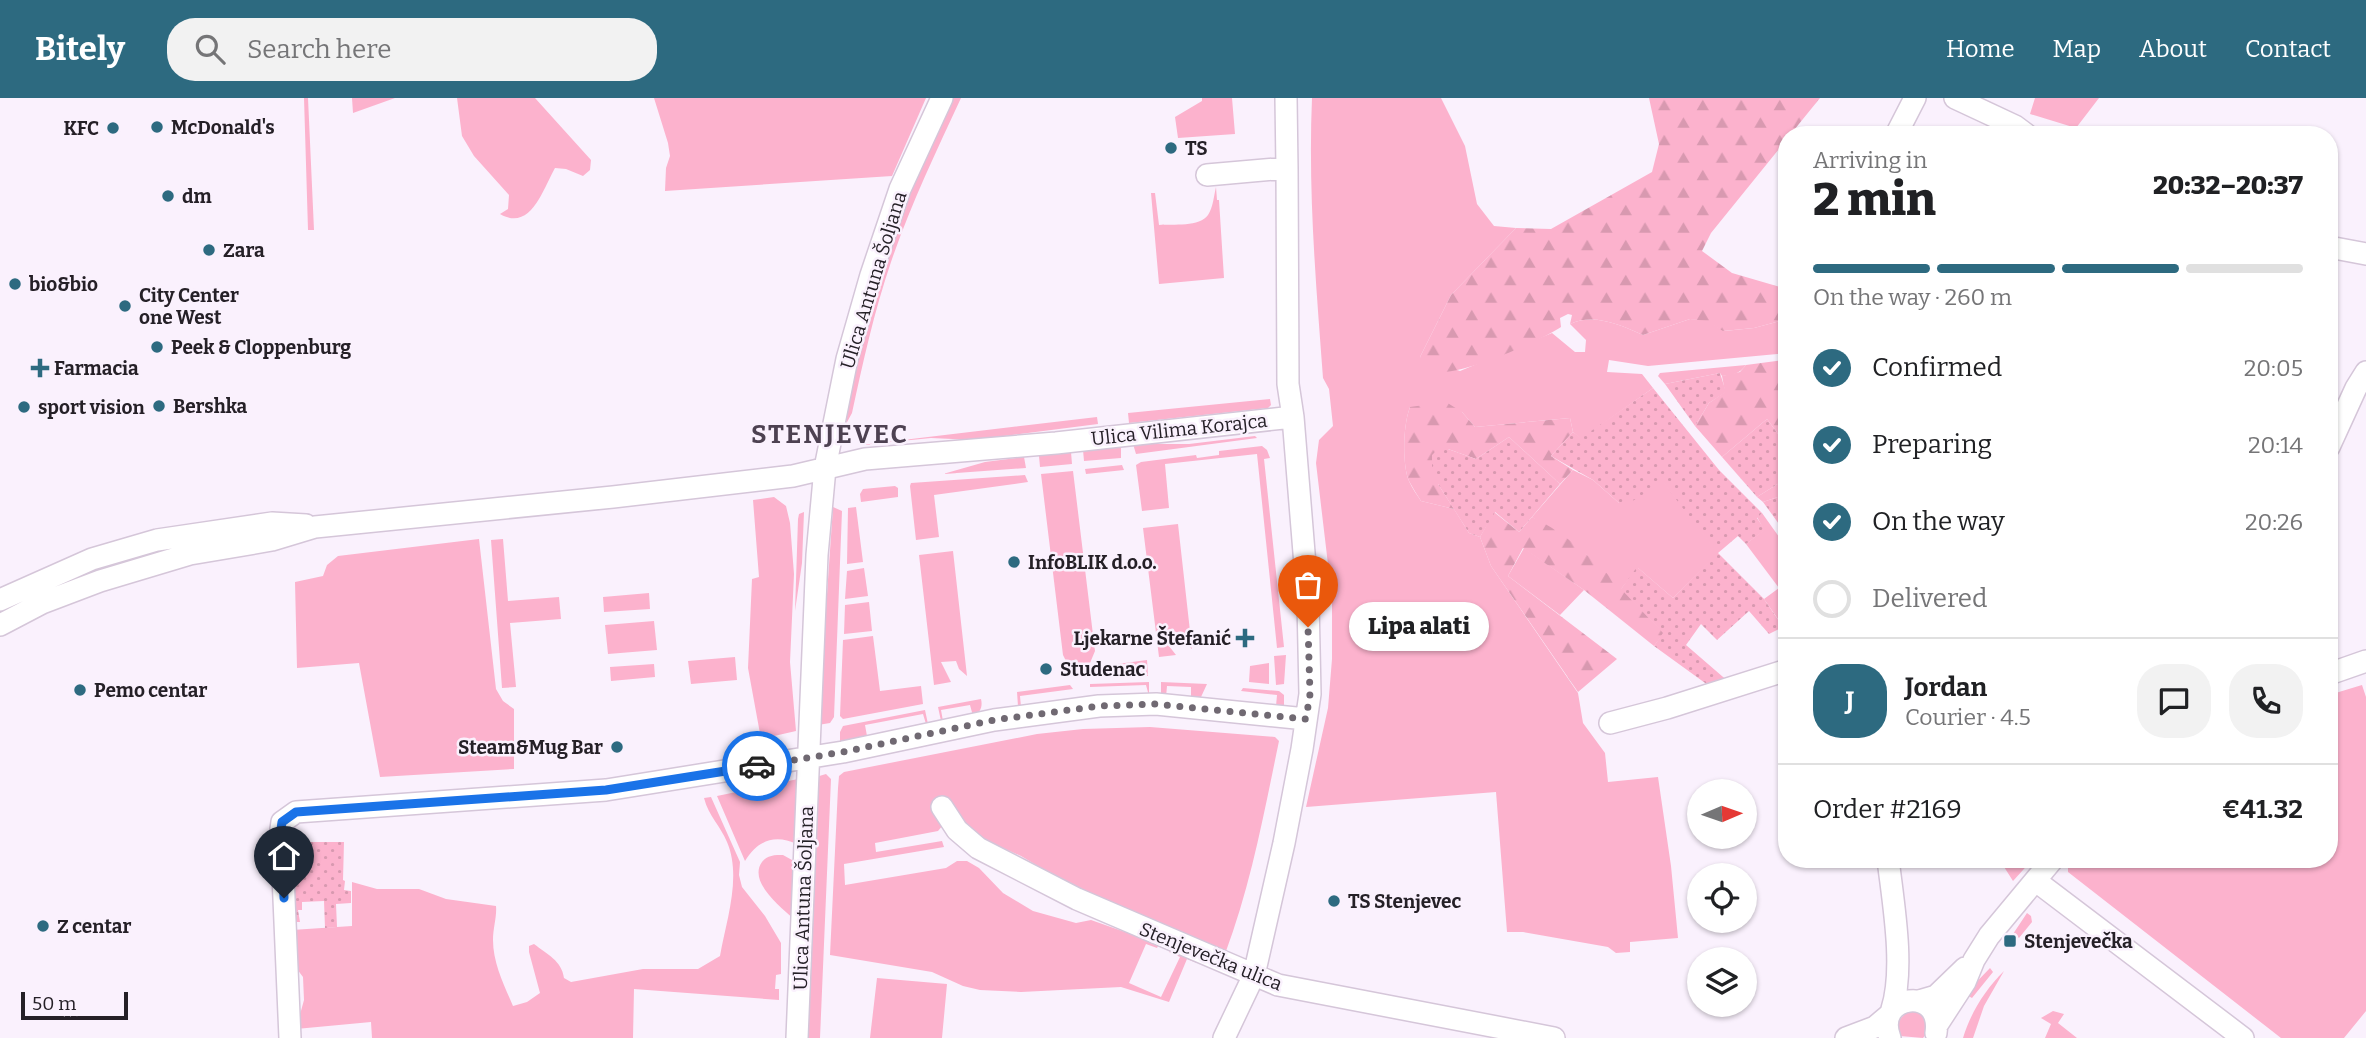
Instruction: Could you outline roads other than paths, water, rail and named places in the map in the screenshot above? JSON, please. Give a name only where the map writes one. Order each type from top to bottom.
[{"type":"street","name":"Ulica Antuna Šoljana","points":[[797,1038],[817,555],[825,468],[848,359],[871,275],[900,189],[942,98]]},
{"type":"street","points":[[1286,98],[1289,384],[1293,417]]},
{"type":"street","points":[[1901,126],[1915,98]]},
{"type":"street","points":[[1955,98],[2015,126]]},
{"type":"street","points":[[1208,176],[1287,167]]},
{"type":"street","points":[[2338,249],[2366,254]]},
{"type":"street","points":[[2338,427],[2366,372]]},
{"type":"street","name":"Ulica Vilima Korajca","points":[[825,468],[865,459],[1056,443],[1293,417],[1308,602],[1310,685],[1284,843],[1254,975],[1224,1038]]},
{"type":"street","points":[[0,625],[42,603],[100,581],[190,554],[272,540],[315,527],[626,496],[793,476],[825,468]]},
{"type":"street","points":[[0,600],[92,559],[157,540],[279,522],[315,527]]},
{"type":"street","points":[[2338,671],[2366,661]]},
{"type":"street","points":[[1610,723],[1778,673]]},
{"type":"street","points":[[290,1038],[281,829],[282,822],[290,814],[301,811],[606,790],[808,757],[994,720],[1100,706],[1156,704],[1306,719]]},
{"type":"street","name":"Stenjevečka ulica","points":[[942,807],[957,830],[978,848],[1085,903],[1278,985],[1541,1037]]},
{"type":"street","points":[[1889,868],[1897,948],[1896,993],[1886,1023],[1890,1038]]},
{"type":"street","points":[[1936,1032],[1989,936],[2046,868]]},
{"type":"street","points":[[2036,881],[2243,1038]]},
{"type":"street","points":[[1897,948],[1907,984],[1919,1001],[1932,1009],[1936,1032]]},
{"type":"street","points":[[1846,1038],[1875,1027],[1905,1001],[1919,1001],[1936,996],[1974,960]]},
{"type":"street","points":[[1872,1038],[1879,1038]]},
{"type":"place","name":"McDonald's","points":[[157,127]]},
{"type":"place","name":"KFC","points":[[113,128]]},
{"type":"place","name":"TS","points":[[1171,148]]},
{"type":"place","name":"dm","points":[[168,196]]},
{"type":"place","name":"Zara","points":[[209,250]]},
{"type":"place","name":"bio&bio","points":[[15,284]]},
{"type":"place","name":"City Center one West","points":[[125,306]]},
{"type":"place","name":"Peek & Cloppenburg","points":[[157,347]]},
{"type":"place","name":"Farmacia","points":[[40,368]]},
{"type":"place","name":"Bershka","points":[[159,406]]},
{"type":"place","name":"sport vision","points":[[24,407]]},
{"type":"place","name":"InfoBLIK d.o.o.","points":[[1014,562]]},
{"type":"place","name":"Lipa alati","points":[[1308,627]]},
{"type":"place","name":"Ljekarne Štefanić","points":[[1245,638]]},
{"type":"place","name":"Studenac","points":[[1046,669]]},
{"type":"place","name":"Pemo centar","points":[[80,690]]},
{"type":"place","name":"Steam&Mug Bar","points":[[617,747]]},
{"type":"place","name":"TS Stenjevec","points":[[1334,901]]},
{"type":"place","name":"Z centar","points":[[43,926]]},
{"type":"place","name":"Stenjevečka","points":[[2010,941]]},
{"type":"district","name":"STENJEVEC","points":[[830,434]]}]
